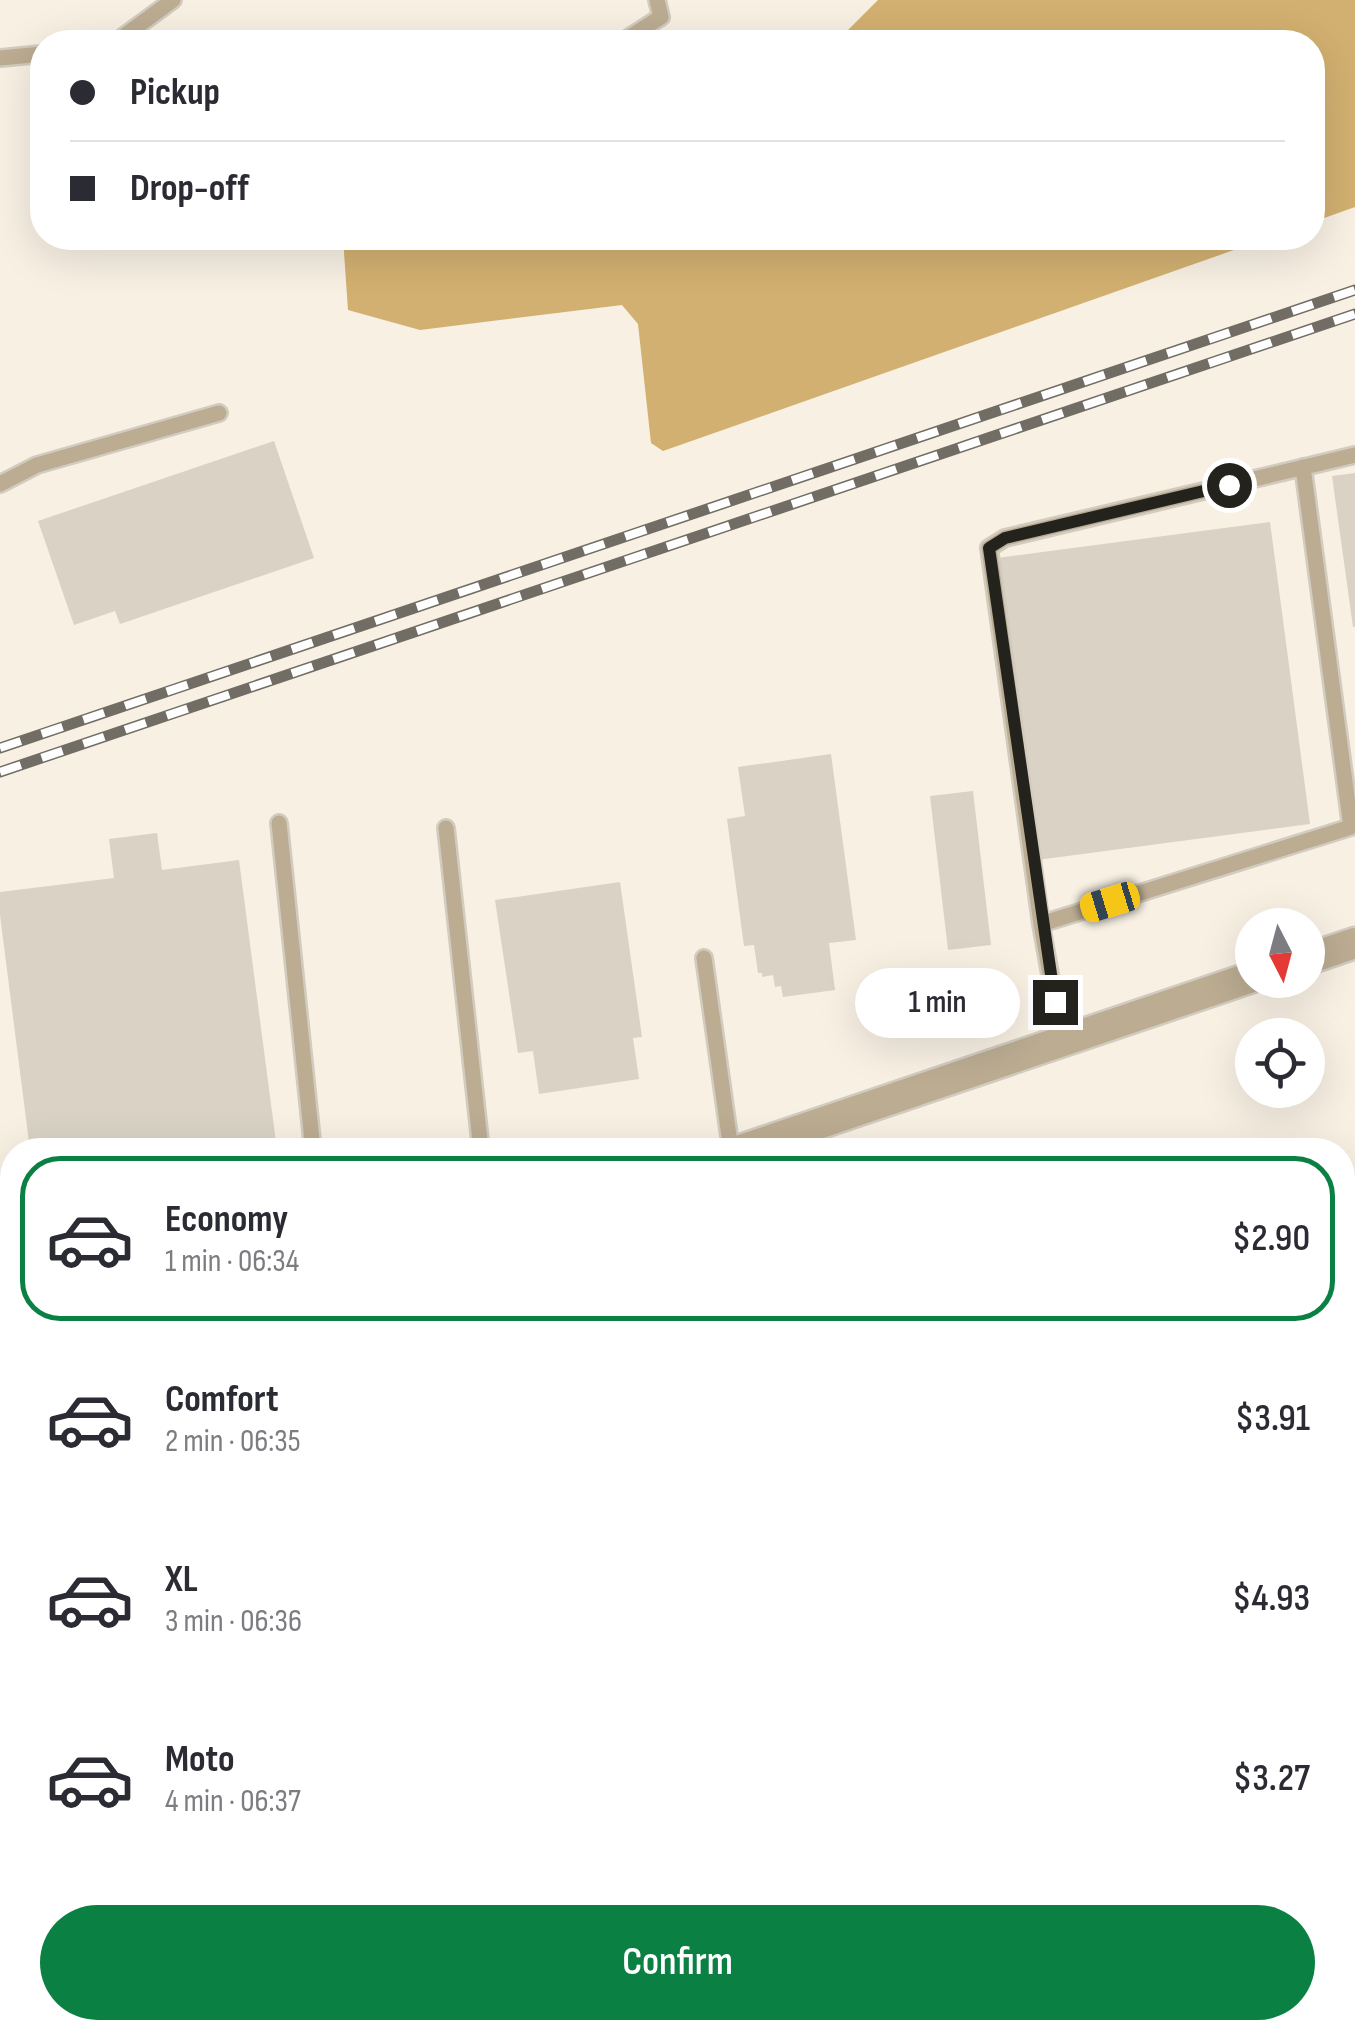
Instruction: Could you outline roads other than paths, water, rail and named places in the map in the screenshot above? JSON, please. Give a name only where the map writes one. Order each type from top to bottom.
[{"type":"street","points":[[1325,953],[1355,943]]},
{"type":"street","points":[[778,1138],[1235,983]]},
{"type":"lane","points":[[132,30],[173,0]]},
{"type":"lane","points":[[641,30],[661,17],[658,0]]},
{"type":"lane","points":[[0,58],[30,55]]},
{"type":"lane","points":[[0,484],[37,465],[219,412]]},
{"type":"lane","points":[[1062,1042],[1041,924],[989,548],[1005,538],[1355,455]]},
{"type":"lane","points":[[1041,924],[1354,830],[1303,467]]},
{"type":"lane","points":[[278,823],[312,1138]]},
{"type":"lane","points":[[446,828],[480,1138]]},
{"type":"lane","points":[[704,958],[729,1138]]},
{"type":"railway","points":[[0,748],[1355,290]]},
{"type":"railway","points":[[0,772],[1355,314]]}]
